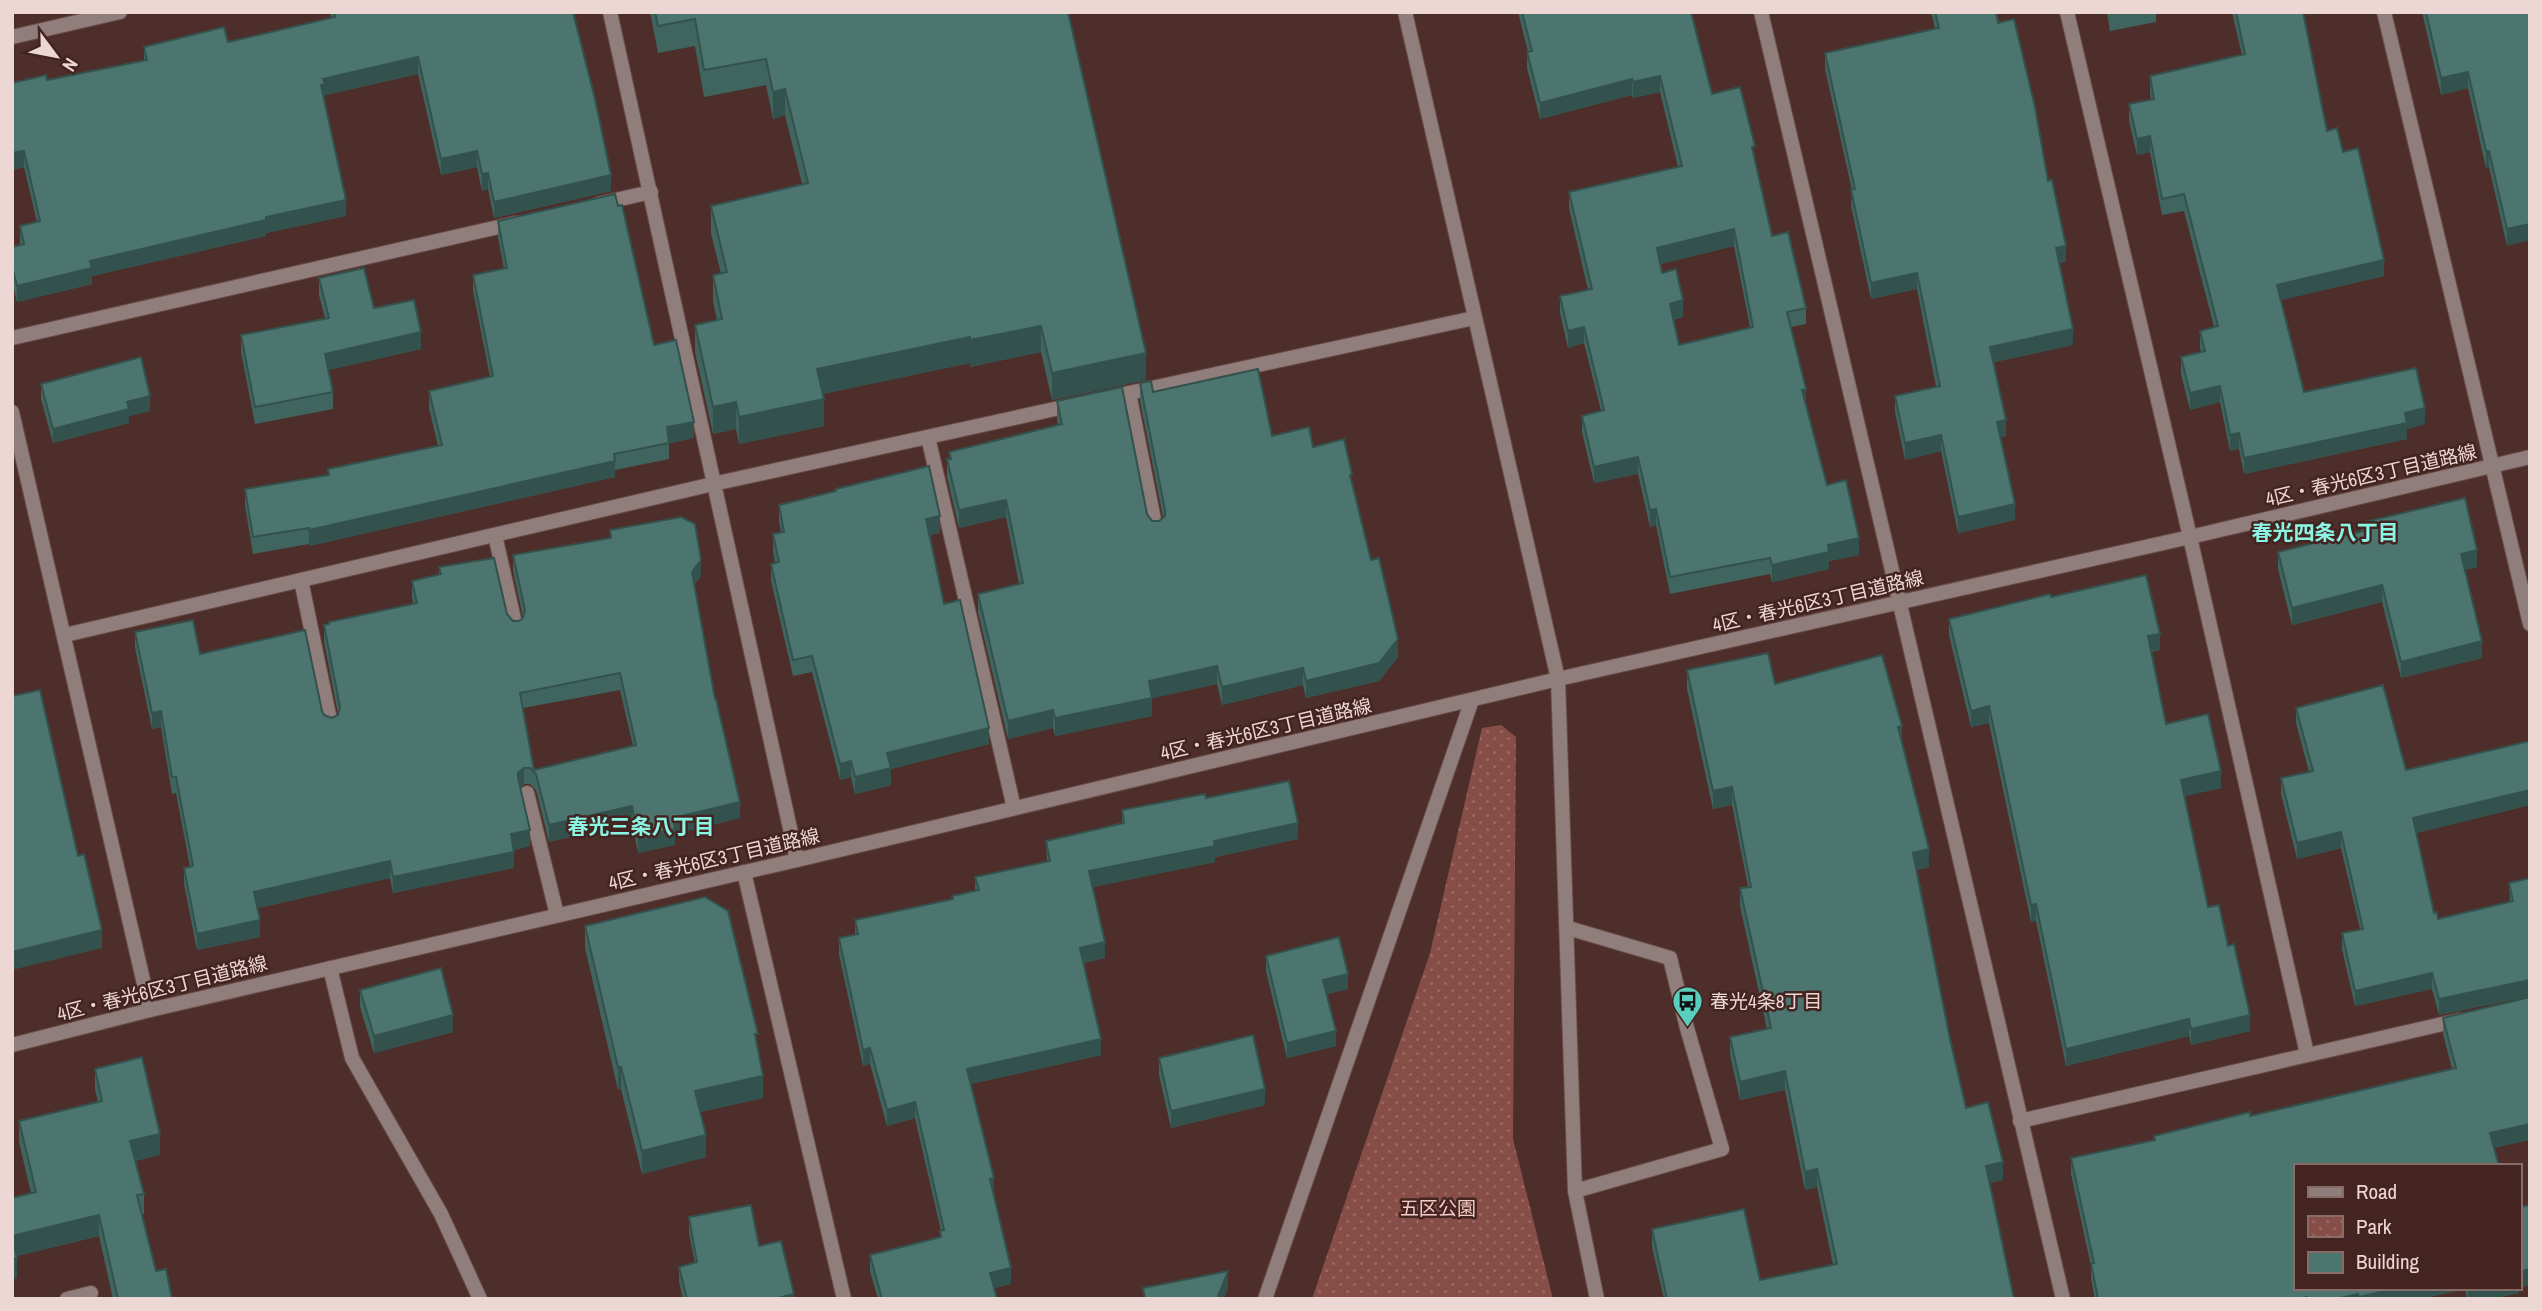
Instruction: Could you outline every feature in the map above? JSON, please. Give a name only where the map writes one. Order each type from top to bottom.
[{"type":"street","points":[[12,37],[120,12]]},
{"type":"street","points":[[610,12],[797,860]]},
{"type":"street","points":[[1405,12],[1558,679],[1576,1191],[1597,1299]]},
{"type":"street","points":[[1761,12],[2063,1299]]},
{"type":"street","points":[[2067,12],[2307,1054]]},
{"type":"street","points":[[2384,12],[2530,624]]},
{"type":"street","points":[[583,207],[651,192]]},
{"type":"street","points":[[12,338],[528,220]]},
{"type":"street","points":[[65,635],[713,484],[1474,318]]},
{"type":"street","points":[[1129,393],[1156,530]]},
{"type":"street","points":[[12,412],[150,1010]]},
{"type":"street","points":[[928,437],[1013,808]]},
{"type":"street","name":"4区・春光6区3丁目道路線","points":[[12,1045],[150,1010],[1558,679],[2190,537],[2530,457]]},
{"type":"street","points":[[495,534],[516,628]]},
{"type":"street","points":[[301,580],[331,725]]},
{"type":"street","points":[[1265,1299],[1472,700]]},
{"type":"street","points":[[527,793],[557,915]]},
{"type":"street","points":[[744,872],[844,1299]]},
{"type":"street","points":[[1568,928],[1671,958],[1687,1028],[1723,1149],[1576,1191]]},
{"type":"street","points":[[330,968],[352,1058],[440,1214],[480,1299]]},
{"type":"street","points":[[2020,1121],[2477,1016]]},
{"type":"street","points":[[66,1299],[91,1293]]},
{"type":"green space","name":"五区公園","points":[[1501,725],[1516,737],[1513,1139],[1553,1299],[1312,1299],[1430,953],[1482,728]]},
{"type":"building","points":[[334,12],[573,12],[611,175],[494,202],[488,173],[482,174],[477,151],[441,159],[418,57],[323,79],[325,84],[321,85],[346,200],[90,261],[92,268],[17,286],[12,266],[12,247],[24,244],[20,226],[40,221],[24,151],[12,153],[12,83],[46,75],[47,80],[147,60],[144,47],[224,27],[228,42],[335,17]]},
{"type":"building","points":[[655,12],[1068,12],[1146,353],[1052,373],[1041,326],[970,340],[970,337],[817,369],[824,399],[739,417],[736,402],[713,407],[695,325],[722,319],[713,275],[727,272],[711,206],[808,183],[785,89],[773,92],[766,59],[704,70],[695,19],[658,26]]},
{"type":"building","points":[[1522,12],[1691,12],[1712,94],[1740,87],[1755,146],[1752,147],[1772,236],[1788,232],[1806,308],[1787,312],[1806,389],[1802,390],[1827,485],[1846,480],[1859,538],[1828,545],[1829,552],[1772,565],[1770,558],[1670,577],[1656,509],[1650,510],[1638,457],[1594,467],[1582,416],[1604,410],[1584,327],[1568,331],[1560,296],[1592,289],[1569,192],[1682,166],[1660,76],[1633,82],[1632,79],[1540,103],[1527,52],[1532,51]],"holes":[[[1734,229],[1753,327],[1679,345],[1670,304],[1683,300],[1676,269],[1662,273],[1657,248]]]},
{"type":"building","points":[[1935,12],[1996,12],[1998,23],[2014,19],[2035,107],[2048,181],[2052,180],[2066,246],[2056,248],[2073,329],[1990,347],[2006,420],[1997,422],[2015,504],[1958,517],[1941,435],[1905,443],[1895,396],[1940,386],[1917,273],[1871,283],[1851,190],[1855,189],[1825,53],[1939,28]]},
{"type":"building","points":[[2236,12],[2303,12],[2327,131],[2337,128],[2343,152],[2358,148],[2384,260],[2277,285],[2304,392],[2416,368],[2425,408],[2405,413],[2407,423],[2244,458],[2239,433],[2230,435],[2220,386],[2190,393],[2181,357],[2205,351],[2200,331],[2218,326],[2184,194],[2162,199],[2150,136],[2137,139],[2129,104],[2154,99],[2150,76],[2245,54]]},
{"type":"building","points":[[2426,12],[2530,12],[2530,224],[2507,229],[2468,72],[2441,78]]},
{"type":"building","points":[[615,194],[618,206],[622,205],[654,345],[676,340],[694,422],[667,427],[669,443],[614,454],[615,461],[309,530],[253,537],[245,489],[329,475],[328,469],[442,445],[429,391],[493,376],[473,275],[507,268],[498,221]]},
{"type":"building","points":[[364,268],[374,308],[414,300],[421,332],[325,354],[333,392],[255,407],[241,335],[329,318],[319,278]]},
{"type":"building","points":[[141,357],[150,396],[127,402],[129,409],[53,429],[41,384]]},
{"type":"building","points":[[1258,369],[1272,436],[1309,427],[1313,447],[1344,439],[1371,560],[1379,558],[1398,639],[1379,663],[1306,681],[1303,668],[1222,687],[1217,666],[1149,681],[1152,698],[1055,718],[1053,710],[1008,721],[978,594],[1023,583],[1006,500],[959,510],[947,459],[951,459],[949,452],[1062,424],[1057,401],[1122,387],[1147,514],[1152,521],[1159,521],[1165,516],[1165,510],[1140,383],[1151,381],[1153,392]]},
{"type":"building","points":[[929,466],[940,516],[926,519],[944,604],[960,600],[989,728],[887,753],[891,768],[855,777],[851,761],[840,764],[812,656],[793,660],[771,564],[779,562],[773,534],[784,532],[779,505]]},
{"type":"building","points":[[2465,498],[2477,550],[2461,554],[2482,641],[2401,662],[2382,585],[2292,608],[2278,552],[2363,531],[2361,523]]},
{"type":"building","points":[[681,517],[695,524],[701,560],[692,572],[715,699],[740,802],[673,818],[675,829],[638,837],[632,806],[549,825],[536,774],[530,768],[524,768],[518,773],[518,778],[530,830],[511,834],[514,852],[393,877],[390,861],[254,892],[260,920],[197,934],[184,868],[193,866],[176,777],[172,777],[161,711],[152,713],[135,632],[193,620],[200,654],[305,630],[322,711],[324,715],[332,718],[338,715],[340,707],[324,625],[417,603],[412,581],[441,574],[439,567],[494,558],[507,614],[513,621],[519,621],[525,610],[513,555],[611,538],[610,530]],"holes":[[[620,673],[636,745],[534,770],[520,693]]]},
{"type":"building","points":[[2146,575],[2160,634],[2148,636],[2166,724],[2208,714],[2221,771],[2181,780],[2208,907],[2219,905],[2228,946],[2234,944],[2250,1015],[2191,1029],[2189,1019],[2066,1049],[2036,904],[2031,905],[1989,706],[1971,711],[1949,619],[2050,594],[2051,597]]},
{"type":"building","points":[[1768,653],[1775,684],[1882,655],[1902,726],[1898,727],[1929,849],[1913,853],[1966,1108],[1988,1102],[2003,1162],[1986,1166],[2014,1299],[1667,1299],[1652,1229],[1744,1209],[1760,1280],[1837,1264],[1817,1169],[1805,1172],[1785,1071],[1740,1082],[1730,1037],[1771,1028],[1740,888],[1751,887],[1732,787],[1713,791],[1687,670]]},
{"type":"building","points":[[2383,685],[2406,770],[2530,741],[2530,790],[2413,818],[2434,913],[2437,912],[2438,919],[2513,901],[2509,883],[2530,878],[2530,980],[2439,999],[2432,973],[2355,991],[2342,933],[2363,929],[2341,832],[2297,843],[2281,778],[2313,771],[2296,708]]},
{"type":"building","points":[[40,690],[78,856],[84,854],[102,930],[12,952],[12,696]]},
{"type":"building","points":[[1289,781],[1298,823],[1214,841],[1215,846],[1089,871],[1105,942],[1080,948],[1101,1039],[967,1069],[994,1178],[990,1179],[1011,1268],[990,1273],[997,1299],[882,1299],[870,1255],[941,1237],[940,1231],[944,1230],[915,1102],[887,1110],[870,1048],[863,1050],[839,938],[858,934],[855,920],[953,899],[952,896],[979,890],[975,877],[1050,861],[1046,841],[1124,823],[1122,810],[1205,794],[1206,798]]},
{"type":"building","points":[[705,897],[728,911],[758,1034],[755,1034],[763,1076],[695,1091],[706,1135],[642,1151],[621,1067],[618,1067],[585,926]]},
{"type":"building","points":[[1339,937],[1348,974],[1323,980],[1336,1031],[1287,1043],[1266,956]]},
{"type":"building","points":[[441,968],[453,1015],[374,1036],[360,990]]},
{"type":"building","points":[[2530,997],[2530,1124],[2490,1133],[2498,1164],[2294,1164],[2294,1290],[2389,1290],[2336,1299],[2098,1299],[2091,1263],[2094,1263],[2071,1158],[2155,1140],[2154,1136],[2250,1112],[2250,1116],[2456,1068],[2443,1018]]},
{"type":"building","points":[[1253,1035],[1265,1089],[1171,1111],[1159,1058]]},
{"type":"building","points":[[142,1057],[160,1134],[130,1141],[144,1194],[137,1195],[156,1271],[166,1269],[172,1299],[118,1299],[99,1215],[12,1236],[12,1198],[36,1192],[19,1121],[102,1101],[95,1069]]},
{"type":"building","points":[[751,1205],[759,1246],[781,1241],[794,1294],[774,1299],[687,1299],[679,1267],[697,1262],[689,1217]]},
{"type":"building","points":[[2530,1205],[2530,1269],[2521,1271],[2521,1207]]},
{"type":"building","points":[[12,1237],[17,1258],[12,1259]]},
{"type":"building","points":[[1228,1271],[1217,1299],[1145,1299],[1143,1288]]},
{"type":"place","name":"春光4条8丁目","points":[[1687,1028]]},
{"type":"district","name":"春光四条八丁目","points":[[2325,533]]},
{"type":"district","name":"春光三条八丁目","points":[[641,827]]}]
